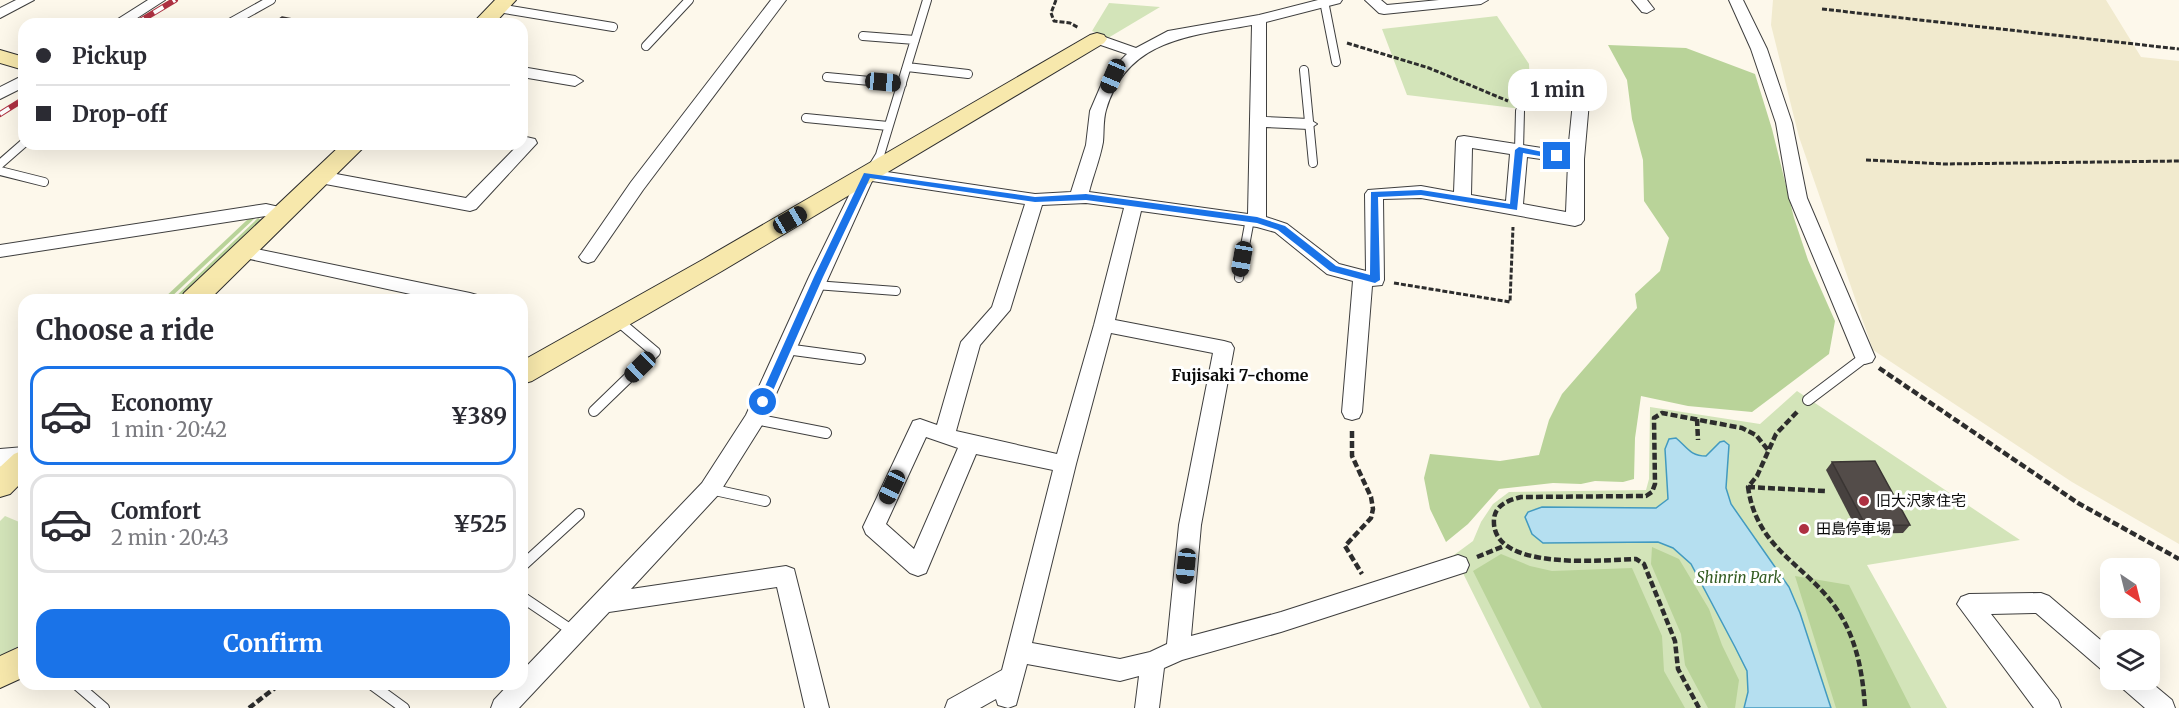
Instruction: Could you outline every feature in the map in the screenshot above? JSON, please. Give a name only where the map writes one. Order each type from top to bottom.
[{"type":"street","points":[[0,14],[27,0]]},
{"type":"street","points":[[127,18],[158,0]]},
{"type":"street","points":[[588,256],[637,186],[779,0]]},
{"type":"street","points":[[1372,0],[1384,10],[1481,0]]},
{"type":"street","points":[[1736,0],[1759,49],[1784,123],[1798,198],[1865,357]]},
{"type":"street","points":[[1078,198],[1094,145],[1098,111],[1113,76],[1137,53],[1173,34],[1259,19],[1329,1]]},
{"type":"street","points":[[488,18],[502,4]]},
{"type":"street","points":[[1253,220],[1259,19]]},
{"type":"street","points":[[528,371],[1097,39],[1137,53]]},
{"type":"street","points":[[0,56],[18,62]]},
{"type":"street","points":[[528,73],[575,81]]},
{"type":"street","points":[[0,94],[18,84]]},
{"type":"street","points":[[1352,412],[1369,279],[1374,194],[1421,192],[1575,220],[1576,159],[1581,102]]},
{"type":"street","points":[[1257,122],[1309,124]]},
{"type":"street","points":[[1462,199],[1464,141],[1576,159]]},
{"type":"street","points":[[199,294],[349,150]]},
{"type":"street","points":[[320,177],[470,205],[522,150]]},
{"type":"street","points":[[1514,208],[1519,150]]},
{"type":"street","points":[[867,175],[1035,200],[1078,198],[1134,203],[1253,220],[1281,228],[1333,268],[1369,279]]},
{"type":"street","points":[[528,681],[710,489],[755,419],[867,175]]},
{"type":"street","points":[[944,436],[971,342],[1000,310],[1035,200]]},
{"type":"street","points":[[957,708],[1009,687],[1134,203]]},
{"type":"street","points":[[0,252],[266,210],[282,213]]},
{"type":"street","points":[[242,252],[442,294]]},
{"type":"street","points":[[1104,325],[1224,348],[1190,525],[1178,650]]},
{"type":"street","points":[[970,444],[918,566],[874,527],[920,428],[970,444],[1065,464]]},
{"type":"street","points":[[0,458],[18,456]]},
{"type":"street","points":[[0,485],[18,468]]},
{"type":"street","points":[[1018,651],[1120,670],[1153,662],[1178,650],[1281,622],[1458,565]]},
{"type":"street","points":[[602,603],[786,576],[817,708]]},
{"type":"street","points":[[2049,708],[1969,604],[2041,603],[2100,653]]},
{"type":"street","points":[[1147,708],[1153,662]]},
{"type":"street","points":[[0,673],[18,663]]},
{"type":"street","points":[[502,708],[519,690]]},
{"type":"street","points":[[2142,690],[2163,708]]},
{"type":"lane","points":[[239,18],[271,0]]},
{"type":"lane","points":[[646,46],[689,0]]},
{"type":"lane","points":[[867,175],[880,154],[927,0]]},
{"type":"lane","points":[[1329,1],[1336,62]]},
{"type":"lane","points":[[502,4],[613,27]]},
{"type":"lane","points":[[863,36],[915,40]]},
{"type":"lane","points":[[907,67],[968,74]]},
{"type":"lane","points":[[1304,70],[1313,163]]},
{"type":"lane","points":[[827,77],[902,84]]},
{"type":"lane","points":[[1519,150],[1520,111]]},
{"type":"lane","points":[[806,118],[888,126]]},
{"type":"lane","points":[[0,165],[18,148]]},
{"type":"lane","points":[[0,171],[44,182]]},
{"type":"lane","points":[[1239,278],[1253,220]]},
{"type":"lane","points":[[815,285],[896,291]]},
{"type":"lane","points":[[594,411],[655,352],[617,320]]},
{"type":"lane","points":[[786,349],[860,359]]},
{"type":"lane","points":[[1808,400],[1865,357]]},
{"type":"lane","points":[[755,419],[826,433]]},
{"type":"lane","points":[[710,489],[765,501]]},
{"type":"lane","points":[[528,561],[579,514]]},
{"type":"lane","points":[[528,601],[574,632]]},
{"type":"lane","points":[[83,690],[104,708]]},
{"type":"lane","points":[[379,690],[404,708]]},
{"type":"path","points":[[1056,0],[1051,13],[1054,21],[1070,23],[1097,39]]},
{"type":"path","points":[[1822,9],[2179,50]]},
{"type":"path","points":[[1332,39],[1406,59],[1489,91],[1516,106],[1520,111]]},
{"type":"path","points":[[1866,160],[1944,164],[2179,161]]},
{"type":"path","points":[[1369,279],[1510,302],[1514,208]]},
{"type":"path","points":[[1865,357],[2078,503],[2179,559]]},
{"type":"path","points":[[1808,400],[1776,434],[1757,476],[1748,487],[1748,502],[1771,544],[1830,601],[1840,616],[1860,662],[1865,708]]},
{"type":"path","points":[[1352,412],[1352,456],[1371,497],[1372,510],[1371,518],[1345,546],[1375,592]]},
{"type":"path","points":[[1699,708],[1678,669],[1675,641],[1644,564],[1636,559],[1540,560],[1525,556],[1504,546],[1493,524],[1496,509],[1509,499],[1521,497],[1646,496],[1652,492],[1655,484],[1654,418],[1662,413],[1742,428],[1756,435],[1768,450]]},
{"type":"path","points":[[1697,419],[1698,440]]},
{"type":"path","points":[[1748,487],[1825,491]]},
{"type":"path","points":[[1458,565],[1504,546]]},
{"type":"path","points":[[249,708],[272,690]]},
{"type":"shaded area","points":[[1773,0],[2106,0],[2141,57],[2179,61],[2179,544],[2072,482],[1873,350],[1799,137],[1771,25]]},
{"type":"green space","points":[[1109,3],[1160,7],[1108,38],[1092,31]]},
{"type":"green space","points":[[1497,16],[1529,64],[1531,110],[1407,95],[1382,29]]},
{"type":"green space","points":[[1608,45],[1686,48],[1755,74],[1772,129],[1794,218],[1808,260],[1835,321],[1829,354],[1752,412],[1688,406],[1641,396],[1635,438],[1634,479],[1623,482],[1553,483],[1499,489],[1468,524],[1446,542],[1430,509],[1424,478],[1430,454],[1500,461],[1539,455],[1549,420],[1562,394],[1637,308],[1635,294],[1660,271],[1669,238],[1644,201],[1643,160],[1632,119],[1627,80]]},
{"type":"green space","points":[[255,218],[174,294],[168,294],[247,220]]},
{"type":"green space","points":[[258,218],[263,221],[185,294],[178,294]]},
{"type":"green space","name":"Shinrin Park","points":[[1797,391],[2020,540],[1867,565],[1947,708],[1530,708],[1454,555],[1473,541],[1481,522],[1493,504],[1509,492],[1646,490],[1649,479],[1650,407],[1760,424]]},
{"type":"green space","points":[[5,516],[18,521],[18,646],[0,656],[0,521]]},
{"type":"green space","points":[[1652,547],[1679,559],[1709,609],[1722,645],[1739,680],[1735,708],[1708,708],[1685,665],[1681,634],[1651,564]]},
{"type":"green space","points":[[1501,554],[1530,566],[1552,571],[1632,568],[1662,636],[1664,671],[1685,708],[1542,708],[1473,571]]},
{"type":"green space","points":[[1795,576],[1849,585],[1911,708],[1836,708]]},
{"type":"water","points":[[1676,438],[1689,450],[1701,456],[1706,456],[1720,442],[1724,441],[1729,445],[1726,488],[1731,504],[1789,587],[1800,613],[1831,708],[1744,708],[1748,692],[1747,671],[1691,564],[1673,548],[1658,542],[1543,543],[1532,534],[1525,517],[1528,512],[1542,507],[1656,508],[1668,499],[1665,449],[1669,439]]},
{"type":"building","name":"旧大沢家住宅","points":[[1875,461],[1910,525],[1866,526],[1832,462]]},
{"type":"railway","points":[[145,18],[175,0]]},
{"type":"railway","points":[[0,114],[18,103]]},
{"type":"place","name":"旧大沢家住宅","points":[[1864,501]]},
{"type":"place","name":"田島停車場","points":[[1804,529]]},
{"type":"district","name":"Fujisaki 7-chome","points":[[1240,375]]},
{"type":"route","points":[[763,402],[818,277],[867,175],[975,189],[1035,200],[1086,197],[1257,220],[1281,228],[1333,268],[1375,280],[1374,194],[1421,192],[1514,208],[1519,150],[1557,156]]}]
